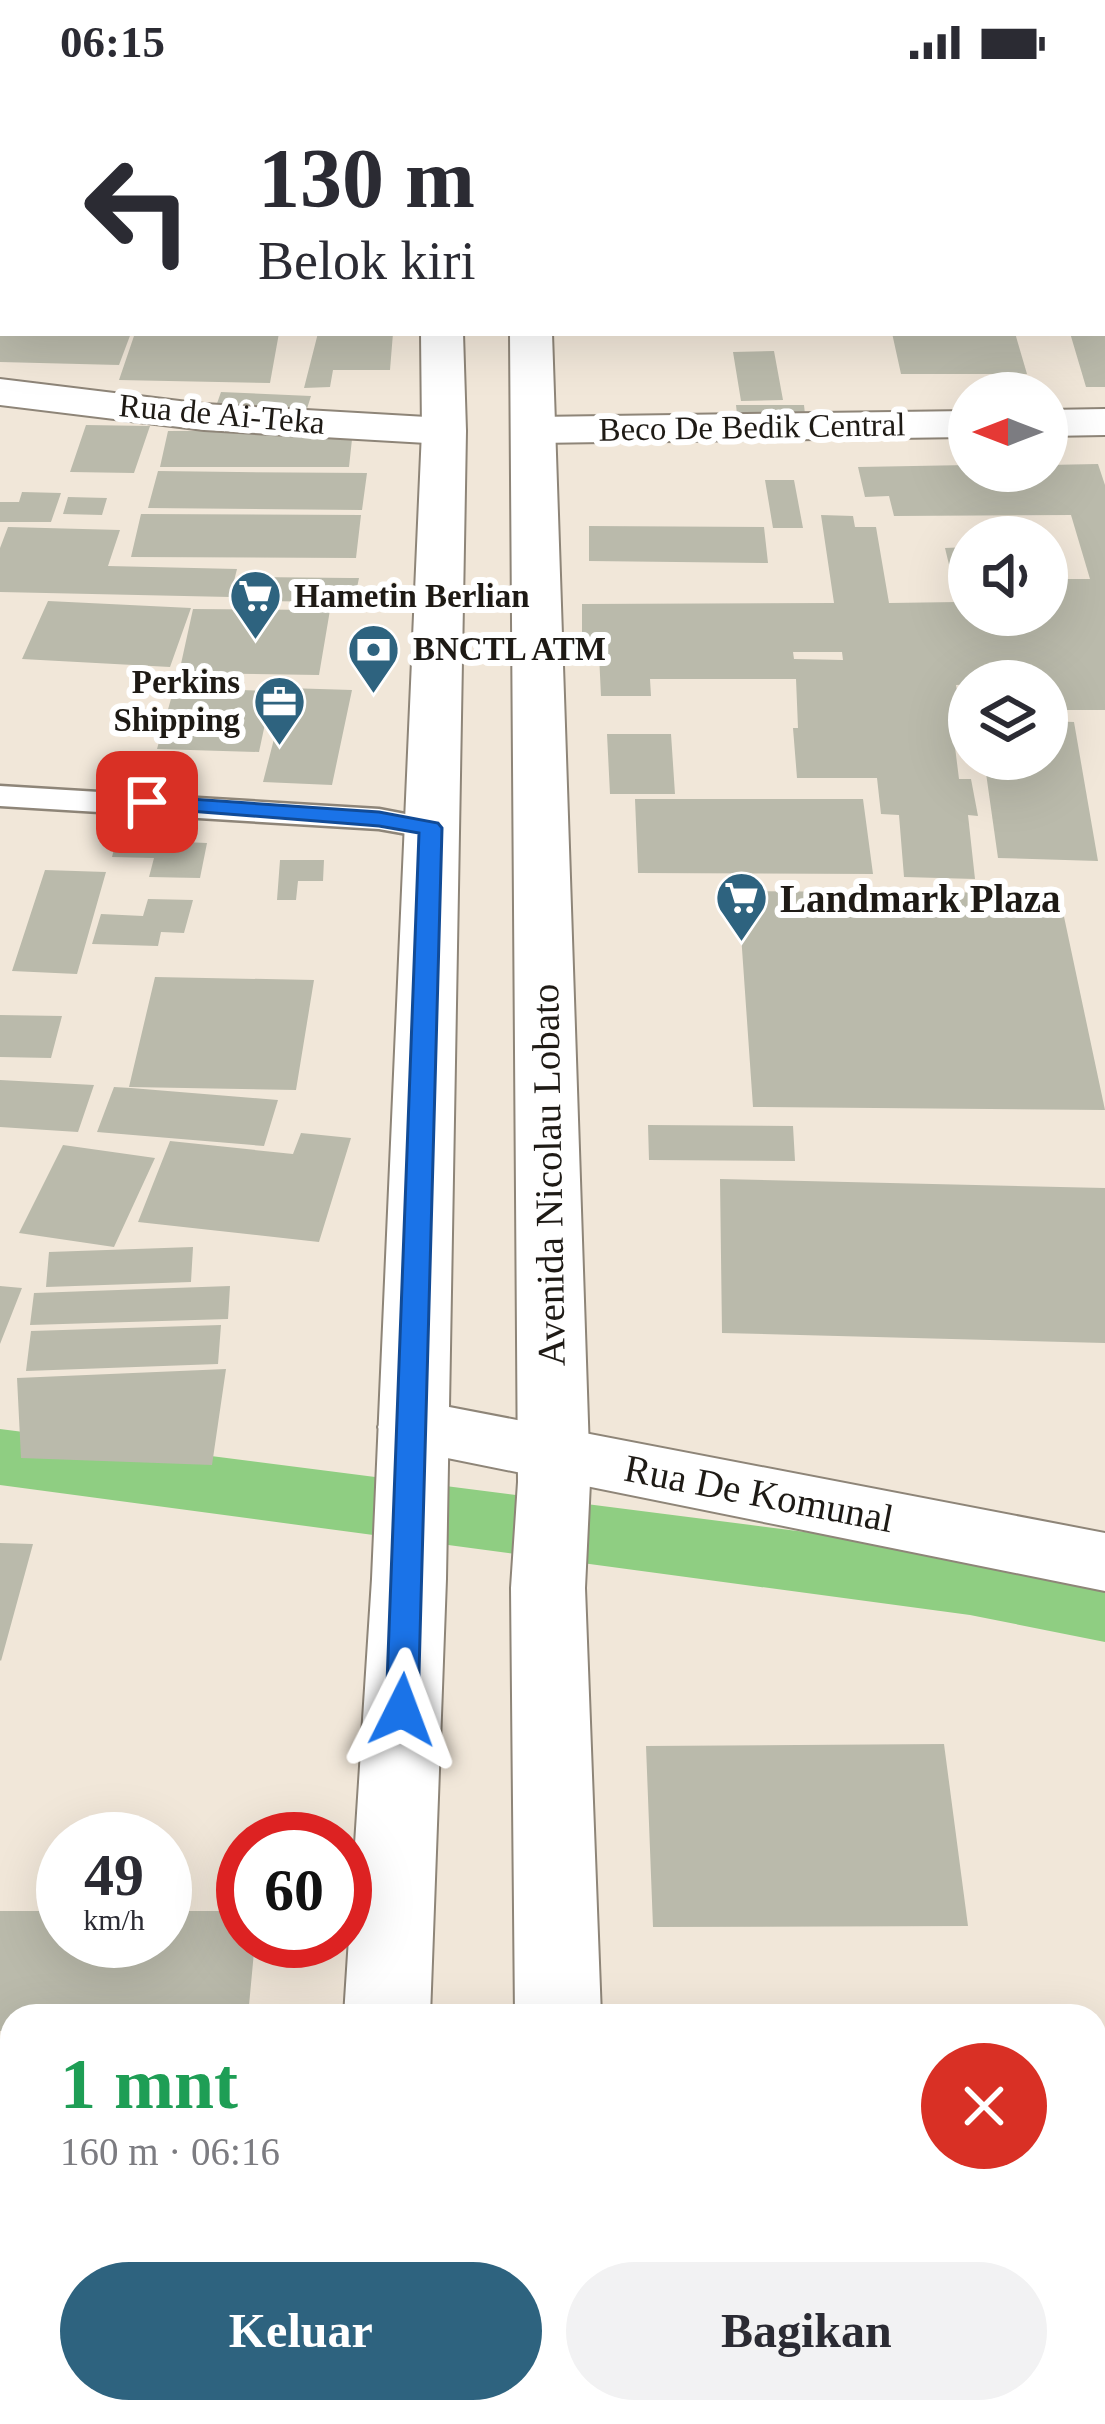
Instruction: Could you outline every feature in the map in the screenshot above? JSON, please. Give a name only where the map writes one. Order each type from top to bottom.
[{"type":"main road","points":[[388,2004],[409,1579],[444,431],[442,336]]},
{"type":"main road","name":"Avenida Nicolau Lobato","points":[[531,336],[553,1466],[548,1588],[558,2004]]},
{"type":"main road","name":"Rua de Ai-Teka","points":[[0,392],[203,417],[444,431]]},
{"type":"main road","points":[[1068,423],[1105,422]]},
{"type":"main road","name":"Beco De Bedik Central","points":[[536,430],[948,424]]},
{"type":"main road","name":"Rua De Komunal","points":[[413,1426],[553,1466],[1105,1562]]},
{"type":"lane","points":[[0,796],[356,817],[430,828]]},
{"type":"building","points":[[0,336],[130,336],[119,365],[0,362]]},
{"type":"building","points":[[134,336],[278,336],[270,383],[119,380]]},
{"type":"building","points":[[317,336],[393,336],[390,370],[333,370],[330,387],[304,388]]},
{"type":"building","points":[[893,336],[1016,336],[1026,372],[948,372],[901,374]]},
{"type":"building","points":[[1071,336],[1105,336],[1105,387],[1086,387]]},
{"type":"building","points":[[774,351],[783,400],[741,401],[733,352]]},
{"type":"building","points":[[221,392],[311,396],[305,415],[214,412]]},
{"type":"building","points":[[736,405],[804,405],[806,423],[738,423]]},
{"type":"building","points":[[86,425],[150,426],[134,473],[70,472]]},
{"type":"building","points":[[353,430],[349,467],[160,467],[168,431]]},
{"type":"building","points":[[1098,464],[1105,485],[1105,710],[1068,710],[1068,660],[948,660],[948,780],[971,780],[978,816],[968,815],[975,879],[904,877],[899,815],[881,814],[877,778],[797,778],[796,679],[650,679],[651,696],[601,696],[599,654],[582,654],[582,604],[834,603],[821,515],[853,516],[855,527],[876,527],[889,603],[948,602],[948,636],[1068,636],[1068,579],[1090,579],[1071,515],[894,516],[889,496],[865,497],[858,467],[948,465],[948,492],[1068,492],[1068,465]],"holes":[[[793,652],[842,652],[843,660],[794,659]]]},
{"type":"building","points":[[158,471],[367,473],[362,510],[148,508]]},
{"type":"building","points":[[765,480],[794,480],[803,528],[773,528]]},
{"type":"building","points":[[22,492],[61,493],[51,522],[0,522],[0,502],[19,502]]},
{"type":"building","points":[[68,497],[107,498],[102,515],[63,514]]},
{"type":"building","points":[[141,514],[361,515],[356,558],[131,557]]},
{"type":"building","points":[[589,526],[764,527],[768,563],[589,561]]},
{"type":"building","points":[[8,527],[120,530],[108,566],[237,569],[230,597],[0,592],[0,548]]},
{"type":"building","points":[[248,577],[359,578],[354,602],[244,601]]},
{"type":"building","points":[[48,601],[191,608],[170,667],[22,659]]},
{"type":"building","name":"Hametin Berlian","points":[[193,609],[330,610],[319,675],[179,673]]},
{"type":"building","points":[[174,688],[272,691],[259,752],[157,749]]},
{"type":"building","points":[[287,688],[352,690],[332,785],[263,782]]},
{"type":"building","points":[[1068,722],[1074,722],[1098,861],[998,858],[987,780],[1068,780]]},
{"type":"building","points":[[607,734],[671,734],[675,794],[610,794]]},
{"type":"building","points":[[635,799],[863,799],[873,874],[638,873]]},
{"type":"building","points":[[120,825],[166,825],[162,841],[207,843],[200,878],[149,877],[154,858],[112,857]]},
{"type":"building","points":[[280,860],[324,860],[323,881],[298,881],[296,900],[277,900]]},
{"type":"building","points":[[45,870],[106,872],[77,974],[12,971]]},
{"type":"building","points":[[738,891],[1059,893],[1105,1110],[753,1107]]},
{"type":"building","points":[[148,899],[193,900],[184,933],[161,932],[158,946],[92,944],[101,914],[143,916]]},
{"type":"building","points":[[155,977],[314,980],[296,1090],[129,1087]]},
{"type":"building","points":[[0,1015],[62,1016],[51,1058],[0,1057]]},
{"type":"building","points":[[0,1080],[94,1085],[78,1132],[0,1127]]},
{"type":"building","points":[[114,1087],[278,1100],[264,1146],[97,1132]]},
{"type":"building","points":[[648,1125],[793,1126],[795,1161],[649,1160]]},
{"type":"building","points":[[301,1133],[351,1138],[319,1242],[138,1222],[170,1141],[293,1154]]},
{"type":"building","points":[[63,1145],[155,1158],[114,1247],[19,1233]]},
{"type":"building","points":[[720,1179],[1105,1188],[1105,1343],[722,1333]]},
{"type":"building","points":[[193,1247],[191,1282],[46,1287],[49,1252]]},
{"type":"building","points":[[0,1286],[22,1288],[0,1344]]},
{"type":"building","points":[[230,1286],[228,1319],[30,1325],[34,1293]]},
{"type":"building","points":[[221,1325],[218,1364],[26,1371],[31,1331]]},
{"type":"building","points":[[226,1369],[212,1465],[21,1458],[17,1378]]},
{"type":"building","points":[[0,1543],[33,1544],[1,1661],[0,1660]]},
{"type":"building","points":[[944,1744],[968,1926],[653,1927],[646,1746]]},
{"type":"building","points":[[0,1911],[36,1911],[36,1968],[192,1968],[192,1911],[216,1911],[216,1968],[252,1968],[249,2004],[0,2004]]},
{"type":"waterway","points":[[0,1457],[970,1584],[1105,1610]]},
{"type":"place","name":"Hametin Berlian","points":[[255,642]]},
{"type":"place","name":"BNCTL ATM","points":[[374,695]]},
{"type":"place","name":"Perkins Shipping","points":[[279,747]]},
{"type":"place","name":"Landmark Plaza","points":[[741,944]]},
{"type":"route","points":[[147,802],[379,819],[430,828],[402,1710]]}]
